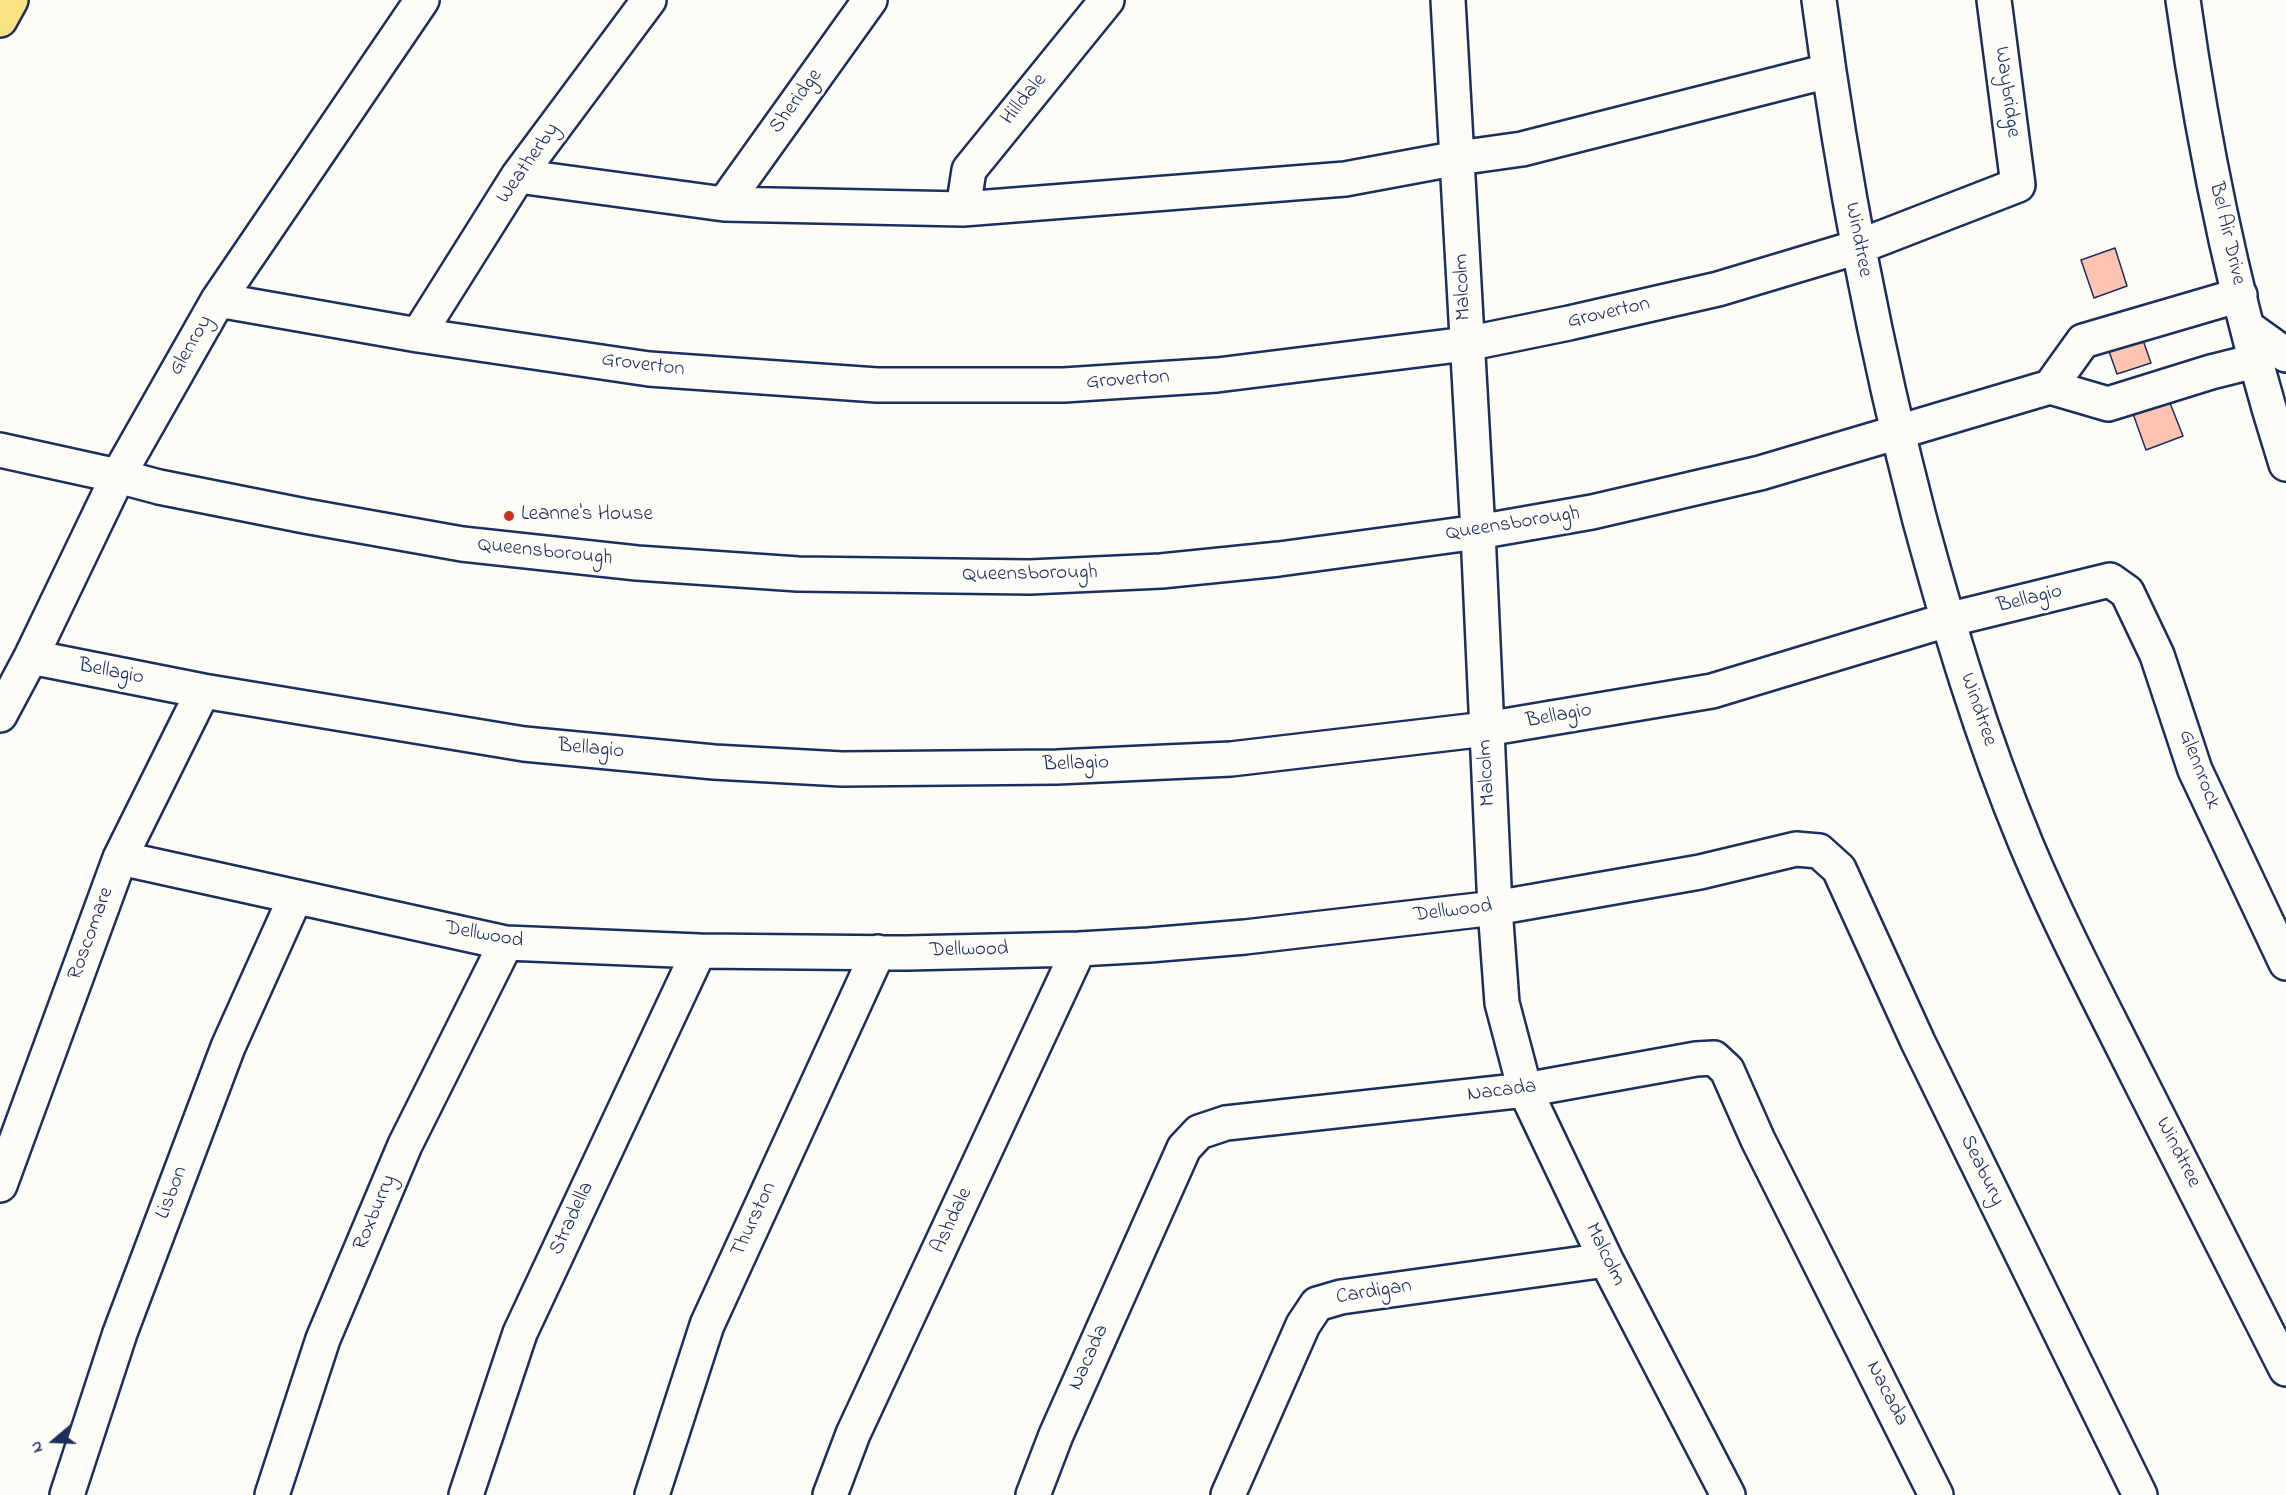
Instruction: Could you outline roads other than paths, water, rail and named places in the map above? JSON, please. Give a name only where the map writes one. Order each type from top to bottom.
[{"type":"main road","points":[[0,20],[11,0]]},
{"type":"street","name":"Glenroy","points":[[0,715],[118,476],[218,300],[422,0]]},
{"type":"street","name":"Weatherby","points":[[418,335],[518,176],[649,0]]},
{"type":"street","name":"Sheridge","points":[[724,204],[870,0]]},
{"type":"street","name":"Hilldale","points":[[963,208],[969,170],[1107,0]]},
{"type":"street","name":"Malcolm","points":[[1448,0],[1478,532],[1495,908],[1503,1003],[1525,1090],[1606,1260],[1728,1495]]},
{"type":"street","name":"Windtree","points":[[1819,0],[1828,71],[1858,247],[1897,433],[1947,620],[1996,765],[2027,846],[2082,965],[2286,1369]]},
{"type":"street","name":"Waybridge","points":[[1994,0],[2018,184]]},
{"type":"street","name":"Bel Air Drive","points":[[2183,0],[2219,215],[2247,327],[2271,358],[2286,464]]},
{"type":"street","points":[[518,176],[724,204],[963,208],[1345,179],[1458,158],[1522,149],[1828,71]]},
{"type":"street","name":"Groverton","points":[[218,300],[418,335],[650,369],[877,385],[1064,385],[1217,375],[1466,344],[1718,289],[1858,247],[2018,184]]},
{"type":"street","points":[[2240,295],[2083,341],[2050,387],[2108,404],[2211,372],[2271,358]]},
{"type":"street","name":"Queensborough","points":[[0,450],[159,487],[462,544],[637,563],[798,574],[1030,577],[1161,571],[1279,560],[1478,532],[1592,512],[1749,476],[2050,387]]},
{"type":"street","name":"Bellagio","points":[[30,657],[202,691],[524,744],[714,762],[842,769],[1057,767],[1231,759],[1486,729],[1712,691],[1947,620],[2110,580]]},
{"type":"street","name":"Glennrock","points":[[2110,580],[2127,592],[2152,644],[2194,770],[2286,963]]},
{"type":"street","name":"Roscomare","points":[[0,1185],[120,858],[202,691]]},
{"type":"street","name":"Dellwood","points":[[120,858],[506,943],[699,951],[878,952],[1079,949],[1245,937],[1495,908],[1700,872],[1796,849],[1819,851]]},
{"type":"street","name":"Seabury","points":[[1819,851],[1839,869],[1918,1042],[2140,1495]]},
{"type":"street","name":"Lisbon","points":[[67,1495],[120,1333],[228,1047],[295,898]]},
{"type":"street","name":"Roxburry","points":[[272,1495],[327,1328],[405,1145],[506,943]]},
{"type":"street","name":"Ashdale","points":[[830,1495],[853,1434],[1079,949]]},
{"type":"street","name":"Stradella","points":[[466,1495],[520,1333],[699,951]]},
{"type":"street","name":"Thurston","points":[[652,1495],[707,1325],[878,952]]},
{"type":"street","name":"Nacada","points":[[1033,1495],[1056,1435],[1184,1148],[1199,1132],[1226,1123],[1525,1090],[1696,1059],[1714,1058],[1727,1070],[1764,1151],[1936,1495]]},
{"type":"street","name":"Cardigan","points":[[1228,1495],[1303,1325],[1317,1304],[1341,1297],[1606,1260]]},
{"type":"place","name":"Leanne's House","points":[[509,516]]}]
